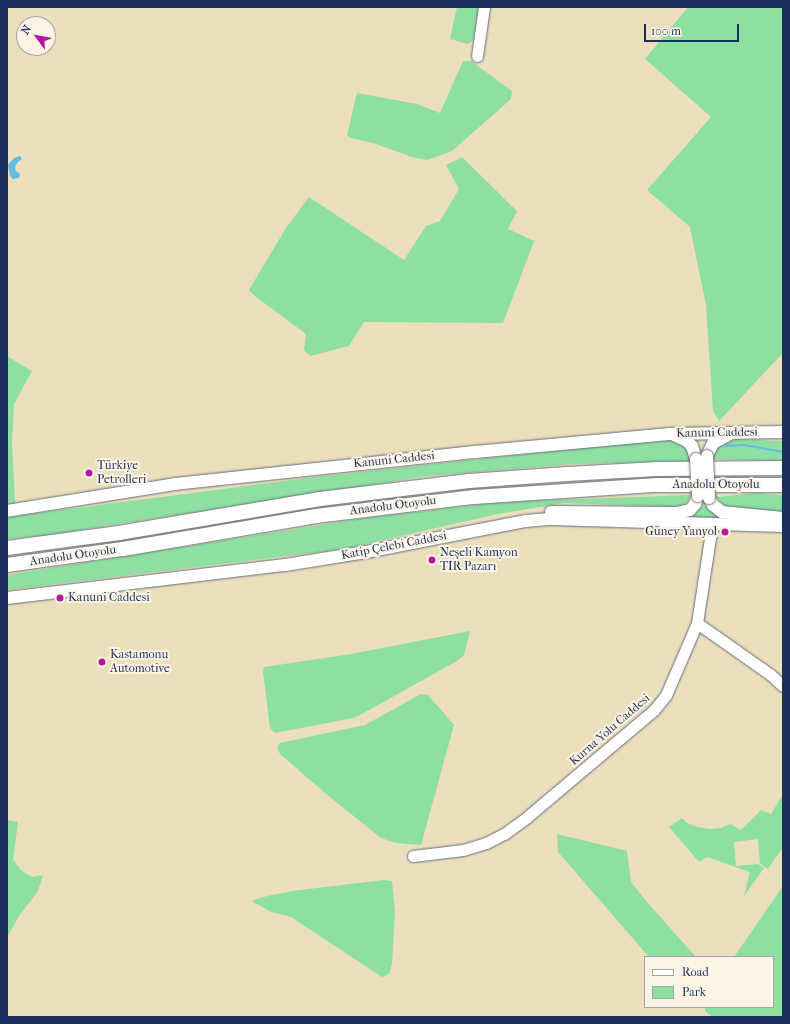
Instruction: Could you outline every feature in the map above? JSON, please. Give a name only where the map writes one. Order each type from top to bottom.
[{"type":"highway","name":"Anadolu Otoyolu","points":[[7,548],[119,533],[320,499],[461,482],[658,469],[783,468]]},
{"type":"highway","name":"Anadolu Otoyolu","points":[[7,565],[130,548],[316,516],[460,498],[558,490],[657,485],[783,485]]},
{"type":"main road","points":[[702,457],[719,438],[735,432]]},
{"type":"main road","name":"Kanuni Caddesi","points":[[7,511],[182,483],[475,452],[669,434],[783,432]]},
{"type":"main road","points":[[669,434],[681,438],[692,446],[702,457],[704,497],[717,509],[730,514],[783,518]]},
{"type":"main road","points":[[366,552],[477,524],[527,514],[568,511],[684,512],[690,510],[704,497]]},
{"type":"main road","name":"Katip Çelebi Caddesi","points":[[7,598],[263,568],[366,552],[502,526],[551,519],[783,526]]},
{"type":"street","points":[[476,56],[484,7]]},
{"type":"street","name":"Kurna Yolu Caddesi","points":[[413,856],[473,848],[504,834],[527,817],[654,710],[666,695],[698,623],[712,525]]},
{"type":"street","points":[[698,623],[771,675],[783,686]]},
{"type":"green space","points":[[457,7],[479,7],[473,40],[468,44],[450,39]]},
{"type":"green space","points":[[688,7],[783,7],[783,353],[719,421],[713,411],[706,305],[690,227],[647,190],[711,117],[645,59]]},
{"type":"green space","points":[[463,61],[471,61],[512,91],[511,99],[452,151],[427,160],[412,157],[373,143],[350,138],[347,135],[357,93],[417,104],[440,113]]},
{"type":"green space","points":[[462,157],[517,211],[508,229],[534,241],[503,323],[364,322],[349,346],[310,356],[304,350],[306,334],[256,297],[249,290],[286,228],[309,197],[404,260],[426,226],[440,221],[459,189],[446,165]]},
{"type":"green space","points":[[7,356],[32,371],[14,404],[12,443],[15,504],[7,505]]},
{"type":"green space","points":[[665,439],[680,442],[686,449],[691,461],[573,464],[428,476],[48,535],[7,539],[7,517],[315,477]]},
{"type":"green space","points":[[732,439],[783,441],[783,461],[713,459],[716,446]]},
{"type":"green space","points":[[756,493],[783,495],[783,512],[734,510],[723,505],[717,497]]},
{"type":"green space","points":[[690,495],[688,501],[680,507],[564,503],[498,514],[344,549],[7,590],[7,575],[358,519],[501,502]]},
{"type":"green space","points":[[701,506],[708,506],[722,519],[690,518]]},
{"type":"green space","points":[[470,631],[464,655],[457,661],[360,715],[353,718],[275,733],[270,728],[263,672],[264,667],[351,654]]},
{"type":"green space","points":[[421,694],[428,695],[454,725],[421,845],[396,843],[381,838],[325,793],[280,754],[277,747],[280,743],[365,725]]},
{"type":"green space","points":[[783,794],[783,847],[768,869],[760,864],[758,839],[734,842],[736,866],[758,864],[764,868],[744,896],[750,872],[707,857],[699,862],[669,827],[682,818],[687,823],[697,827],[710,829],[721,828],[730,824],[741,830],[761,810],[771,814]]},
{"type":"green space","points":[[7,820],[18,822],[13,860],[22,871],[32,877],[43,875],[38,891],[19,916],[7,937]]},
{"type":"green space","points":[[557,834],[627,851],[631,882],[695,956],[648,956],[558,852]]},
{"type":"green space","points":[[384,880],[392,881],[395,912],[392,964],[389,974],[382,977],[291,917],[271,912],[252,901],[263,897],[292,891]]},
{"type":"green space","points":[[783,886],[783,1017],[713,1017],[705,1011],[705,1008],[774,1008],[774,956],[735,956]]},
{"type":"water","points":[[20,156],[22,159],[15,167],[16,171],[20,174],[19,178],[13,179],[10,176],[8,165],[14,158]]},
{"type":"waterway","points":[[726,446],[744,445],[783,452]]},
{"type":"waterway","points":[[782,509],[783,495]]},
{"type":"place","name":"Türkiye Petrolleri","points":[[89,473]]},
{"type":"place","name":"Güney Yanyol","points":[[725,532]]},
{"type":"place","name":"Neşeli Kamyon TIR Pazarı","points":[[432,560]]},
{"type":"place","name":"Kanuni Caddesi","points":[[60,598]]},
{"type":"place","name":"Kastamonu Automotive","points":[[102,662]]}]
